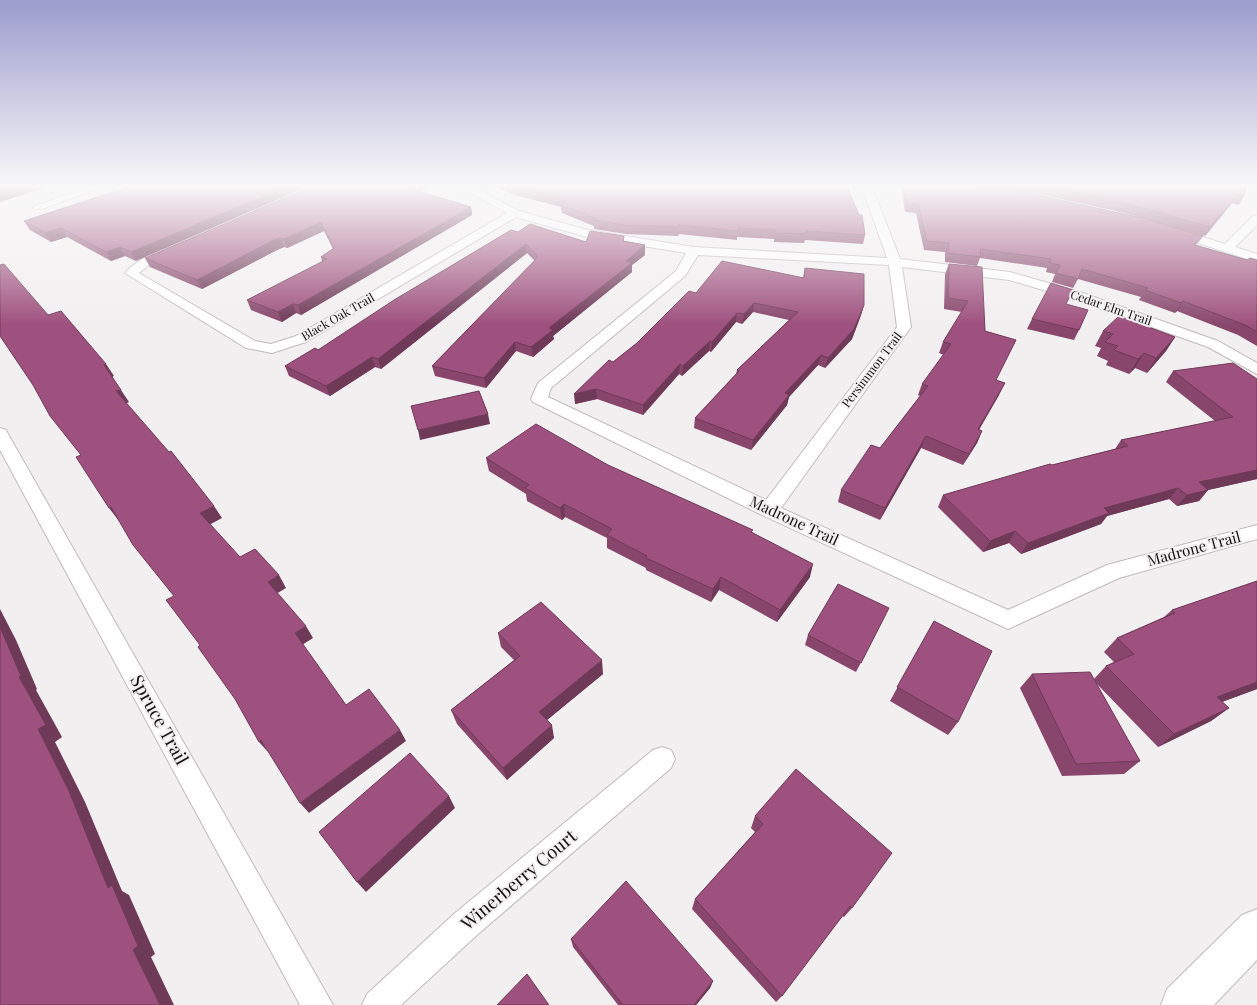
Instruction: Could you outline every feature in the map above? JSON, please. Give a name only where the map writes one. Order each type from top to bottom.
[{"type":"main road","points":[[1183,1005],[1257,930]]},
{"type":"street","name":"Black Oak Trail","points":[[180,246],[145,262],[131,273],[251,345],[272,349],[301,339],[485,231]]},
{"type":"street","name":"Cedar Elm Trail","points":[[583,231],[694,251],[895,262],[1010,276],[1075,295],[1213,344],[1257,369]]},
{"type":"street","name":"Persimmon Trail","points":[[769,510],[904,327],[895,262],[883,231]]},
{"type":"street","points":[[1172,231],[1257,258]]},
{"type":"street","points":[[1228,248],[1245,231]]},
{"type":"street","name":"Madrone Trail","points":[[694,251],[681,273],[544,386],[539,399],[769,510],[1008,620],[1114,571],[1257,532]]},
{"type":"street","name":"Spruce Trail","points":[[0,434],[317,1005]]},
{"type":"street","name":"Winerberry Court","points":[[378,1005],[473,919],[662,759]]},
{"type":"building","points":[[66,231],[181,231],[131,252],[120,247],[106,252]]},
{"type":"building","points":[[208,231],[302,231],[284,239],[274,240],[197,280],[145,258]]},
{"type":"building","points":[[325,231],[429,231],[298,305],[293,304],[278,312],[247,300],[327,259],[321,257],[334,248]]},
{"type":"building","points":[[509,231],[551,231],[586,242],[590,231],[624,236],[623,241],[645,245],[626,261],[632,263],[549,328],[553,330],[531,347],[515,342],[484,378],[432,366],[538,257],[526,244],[378,359],[372,357],[326,386],[285,366],[315,348],[318,350],[394,300]]},
{"type":"building","points":[[775,231],[864,231],[865,235],[806,231],[806,234],[776,233]]},
{"type":"building","points":[[925,231],[1186,231],[1203,236],[1195,245],[1247,260],[1250,258],[1257,260],[1257,332],[1245,325],[1183,301],[1181,303],[1145,290],[1148,288],[1082,269],[1078,279],[1056,273],[1060,265],[1050,263],[1051,259],[980,249],[981,257],[948,253],[949,243],[927,241]]},
{"type":"building","points":[[722,261],[804,278],[805,268],[864,274],[864,305],[854,329],[828,358],[821,355],[785,393],[789,395],[753,440],[695,418],[739,371],[737,370],[798,312],[754,303],[744,314],[737,313],[712,342],[710,341],[683,366],[680,364],[643,405],[596,389],[574,394],[609,360],[613,362],[637,343],[689,291],[696,293]]},
{"type":"building","points":[[4,264],[48,315],[61,311],[106,364],[104,365],[121,390],[116,391],[169,452],[171,451],[214,506],[200,513],[240,557],[255,549],[279,575],[268,582],[306,626],[295,633],[346,705],[369,689],[400,730],[300,803],[261,740],[259,742],[235,699],[198,647],[200,645],[166,600],[174,596],[133,545],[111,507],[109,508],[76,457],[81,455],[50,416],[33,385],[0,336],[0,265]]},
{"type":"building","points":[[949,264],[982,267],[985,331],[1016,340],[996,380],[1005,383],[978,429],[982,431],[969,454],[926,436],[885,508],[841,490],[871,445],[880,448],[928,386],[922,384],[951,344],[943,342],[968,301],[948,298]]},
{"type":"building","points":[[1051,283],[1073,290],[1066,304],[1088,310],[1079,330],[1032,319]]},
{"type":"building","points":[[1119,316],[1175,337],[1156,358],[1144,353],[1138,359],[1114,350],[1118,346],[1105,342],[1113,334],[1103,331]]},
{"type":"building","points":[[1233,363],[1257,379],[1257,470],[1199,482],[1208,490],[1187,495],[1178,488],[1104,508],[1109,513],[1028,543],[1015,531],[990,541],[943,495],[1050,464],[1128,446],[1121,440],[1233,417],[1173,371]]},
{"type":"building","points":[[479,391],[488,414],[418,430],[411,406]]},
{"type":"building","points":[[536,424],[608,465],[753,530],[751,532],[813,564],[780,610],[721,577],[713,589],[646,558],[647,556],[607,535],[612,529],[564,504],[560,508],[525,488],[529,485],[486,458]]},
{"type":"building","points":[[1257,581],[1257,682],[1217,697],[1229,708],[1174,734],[1106,666],[1134,654],[1117,638],[1175,613],[1172,610]]},
{"type":"building","points":[[838,584],[889,608],[861,663],[808,635]]},
{"type":"building","points":[[541,602],[602,660],[539,712],[552,725],[503,768],[451,710],[520,656],[498,633]]},
{"type":"building","points":[[934,621],[992,651],[958,722],[897,687]]},
{"type":"building","points":[[0,627],[21,676],[19,677],[46,725],[38,729],[69,791],[108,888],[112,885],[138,946],[133,950],[160,1005],[0,1005]]},
{"type":"building","points":[[1090,672],[1140,761],[1076,764],[1032,674]]},
{"type":"building","points":[[410,753],[449,796],[357,882],[319,832]]},
{"type":"building","points":[[796,769],[892,853],[852,908],[850,906],[782,996],[695,899],[763,824],[755,816]]},
{"type":"building","points":[[626,881],[713,981],[694,1005],[623,1005],[571,939]]},
{"type":"building","points":[[527,974],[549,1005],[497,1005]]}]
